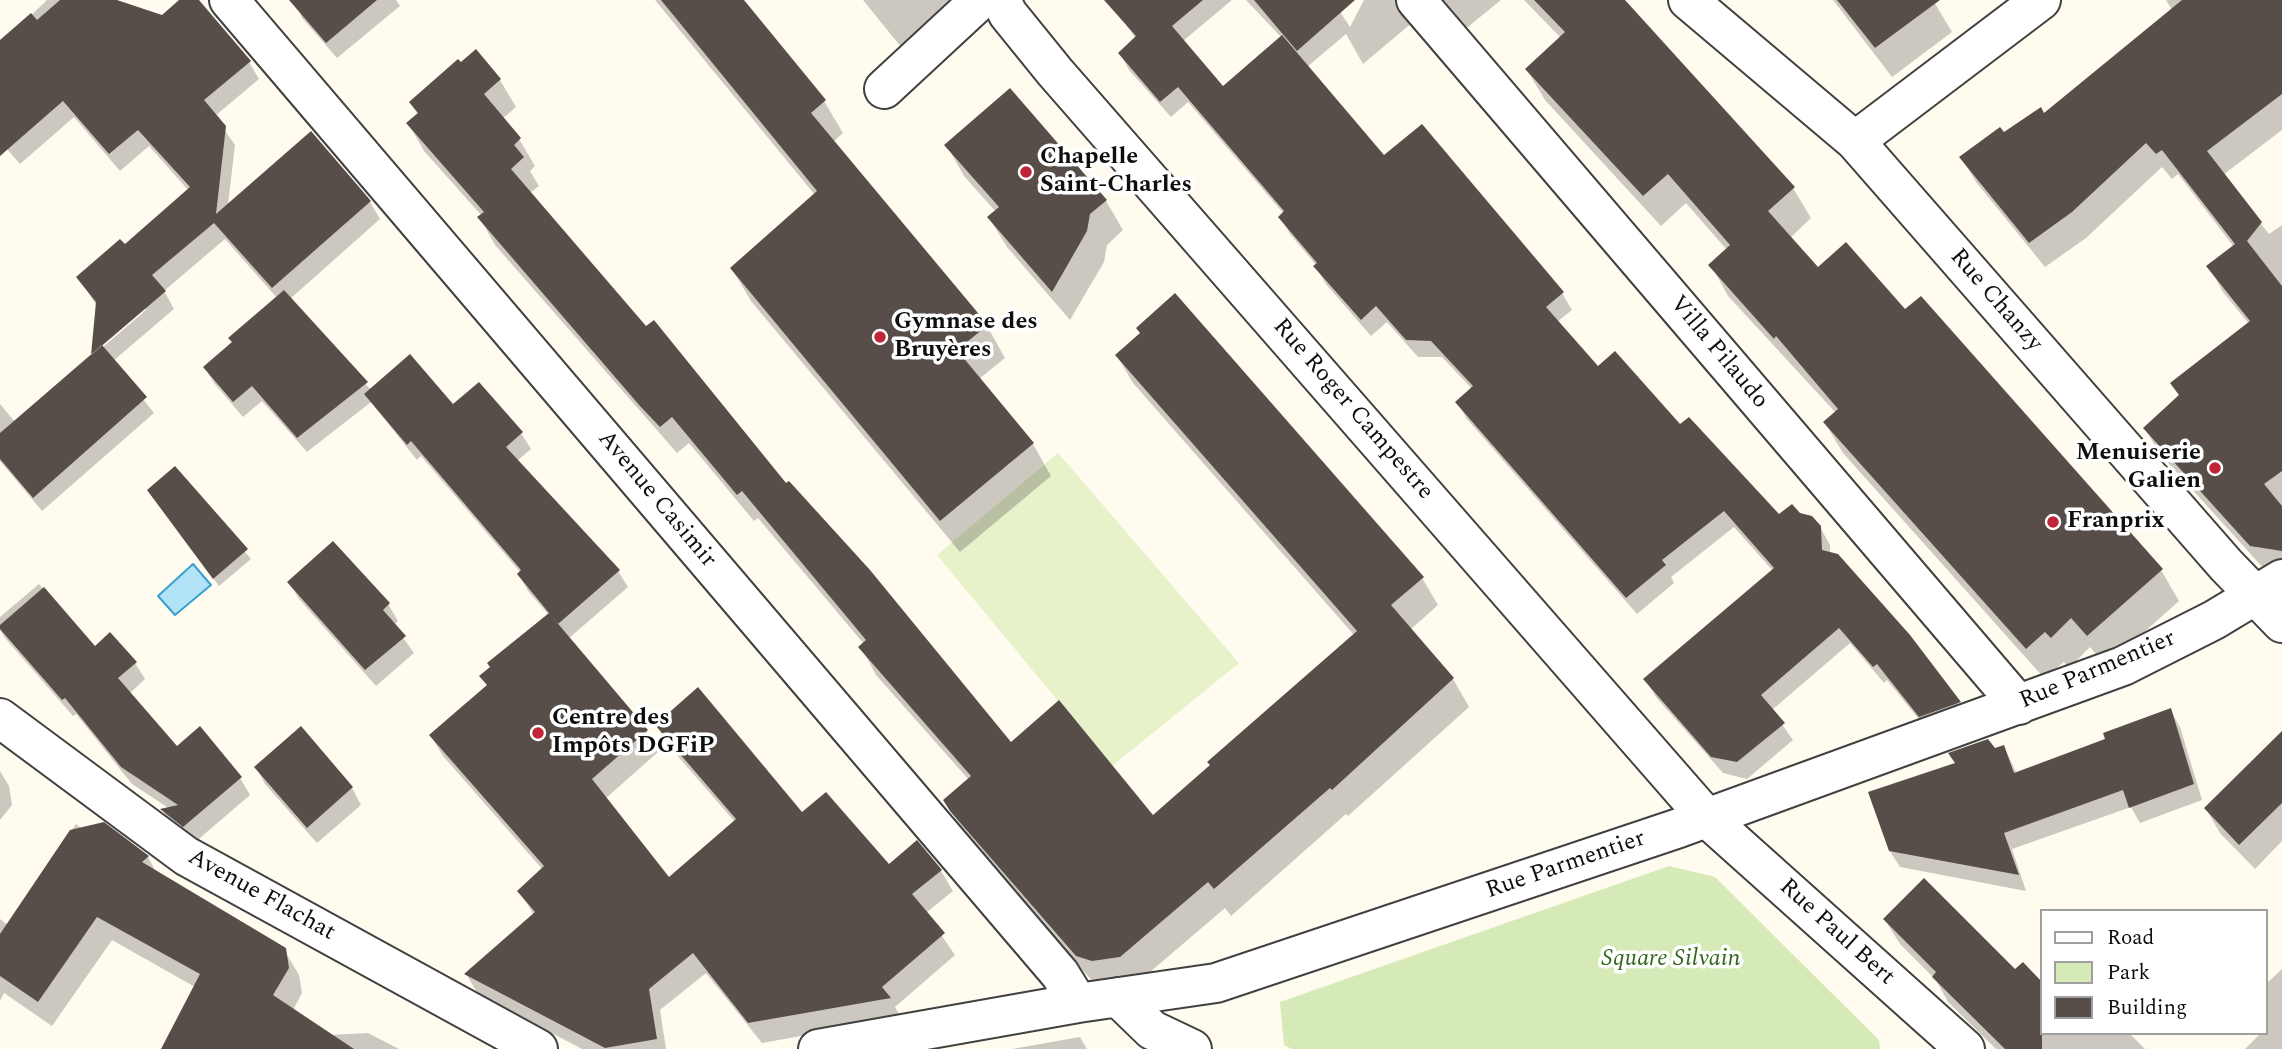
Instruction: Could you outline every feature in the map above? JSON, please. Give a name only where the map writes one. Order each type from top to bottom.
[{"type":"street","name":"Avenue Casimir","points":[[229,0],[1060,974],[1078,1003]]},
{"type":"street","name":"Villa Pilaudo","points":[[1416,0],[2019,705]]},
{"type":"street","name":"Rue Chanzy","points":[[1688,0],[1855,141],[2269,587],[2282,623]]},
{"type":"street","points":[[1855,141],[2041,0]]},
{"type":"street","points":[[884,89],[1003,4]]},
{"type":"street","name":"Rue Roger Campestre","points":[[1003,4],[1707,818]]},
{"type":"street","name":"Rue Parmentier","points":[[818,1049],[1078,1003],[1216,983],[1707,818],[2123,666],[2269,587]]},
{"type":"street","name":"Avenue Flachat","points":[[0,718],[186,856],[538,1049]]},
{"type":"street","name":"Rue Paul Bert","points":[[1707,818],[1965,1049]]},
{"type":"street","points":[[1118,997],[1153,1030],[1192,1049]]},
{"type":"green space","points":[[1058,453],[1239,663],[1112,766],[937,555]]},
{"type":"green space","name":"Square Silvain","points":[[1669,866],[1715,877],[1879,1040],[1880,1049],[1292,1049],[1284,1045],[1280,1002]]},
{"type":"water","points":[[193,564],[211,585],[175,615],[158,596]]},
{"type":"building","points":[[60,0],[117,0],[162,15],[179,0],[199,0],[251,61],[204,100],[226,126],[216,214],[311,131],[371,201],[272,288],[214,223],[152,275],[166,291],[91,355],[96,302],[76,277],[120,239],[125,244],[190,187],[138,130],[109,154],[63,101],[0,156],[0,40],[31,13],[37,20]]},
{"type":"building","points":[[289,0],[377,0],[326,43]]},
{"type":"building","name":"Gymnase des Bruyères","points":[[661,0],[744,0],[826,100],[811,113],[988,325],[957,350],[1034,443],[940,521],[730,268],[817,191]]},
{"type":"building","points":[[1104,0],[1203,0],[1172,26],[1223,86],[1282,35],[1384,155],[1422,124],[1564,292],[1546,307],[1598,366],[1615,351],[1680,424],[1689,417],[1779,514],[1792,504],[1800,513],[1812,516],[1821,526],[1822,550],[1838,554],[1910,635],[1961,702],[1919,717],[1877,664],[1873,667],[1839,628],[1761,695],[1785,723],[1737,762],[1711,757],[1643,679],[1774,568],[1724,511],[1662,560],[1666,565],[1626,598],[1455,402],[1473,386],[1431,341],[1406,340],[1376,306],[1361,320],[1313,266],[1317,263],[1278,217],[1284,211],[1178,87],[1160,102],[1118,53],[1136,36]]},
{"type":"building","points":[[1254,0],[1355,0],[1297,51]]},
{"type":"building","points":[[1534,0],[1625,0],[1795,187],[1768,211],[1818,267],[1846,242],[1905,309],[1921,296],[2163,569],[2087,636],[2071,618],[2051,638],[2045,632],[2026,649],[1823,422],[1838,409],[1776,336],[1774,339],[1708,265],[1730,245],[1668,174],[1643,196],[1525,69],[1565,32]]},
{"type":"building","points":[[1837,0],[1940,0],[1875,48]]},
{"type":"building","points":[[2182,0],[2282,0],[2282,94],[2207,151],[2262,222],[2247,241],[2282,286],[2282,471],[2264,484],[2282,506],[2282,551],[2250,546],[2143,428],[2179,395],[2170,383],[2250,321],[2206,266],[2235,244],[2162,150],[2156,154],[2146,143],[2072,212],[2029,243],[1959,157],[2000,127],[2004,132],[2041,107],[2044,113]]},
{"type":"building","points":[[476,49],[501,79],[484,94],[521,138],[514,145],[524,157],[511,169],[646,326],[654,320],[786,483],[789,481],[870,570],[1011,742],[1059,700],[1153,815],[1210,765],[1207,762],[1357,631],[1115,355],[1140,333],[1136,328],[1175,293],[1424,577],[1391,605],[1454,678],[1332,790],[1330,788],[1214,889],[1208,882],[1120,957],[1092,961],[1076,956],[950,811],[943,800],[971,776],[858,647],[866,640],[742,491],[737,495],[672,417],[660,427],[640,406],[477,217],[484,212],[406,123],[418,113],[409,102],[458,59],[461,62]]},
{"type":"building","name":"Chapelle Saint-Charles","points":[[1010,88],[1107,200],[1090,214],[1087,231],[1052,292],[987,217],[999,207],[944,145]]},
{"type":"building","points":[[284,290],[368,382],[297,438],[252,386],[233,402],[203,367],[232,342],[228,338]]},
{"type":"building","points":[[102,345],[147,397],[33,498],[0,459],[0,433]]},
{"type":"building","points":[[410,354],[453,404],[479,382],[523,432],[506,447],[620,570],[558,624],[517,574],[521,570],[411,441],[407,445],[364,394]]},
{"type":"building","points":[[175,466],[248,549],[213,579],[147,490]]},
{"type":"building","points":[[333,541],[390,603],[383,610],[406,636],[365,670],[287,582]]},
{"type":"building","points":[[44,587],[95,646],[110,632],[137,662],[118,678],[177,746],[200,726],[242,777],[183,827],[160,809],[178,805],[121,767],[65,698],[62,700],[0,629],[0,625]]},
{"type":"building","points":[[549,613],[648,730],[592,779],[669,877],[736,819],[655,725],[698,687],[802,812],[826,792],[889,864],[917,840],[942,870],[912,894],[945,933],[882,987],[891,998],[748,1023],[693,953],[649,989],[657,1039],[605,1048],[464,974],[535,912],[517,891],[544,866],[429,735],[487,685],[479,676],[490,667],[487,663]]},
{"type":"building","points":[[2171,708],[2194,784],[2129,808],[2123,790],[2004,833],[2019,875],[1889,851],[1868,792],[1955,763],[1948,753],[1988,739],[1995,748],[2004,745],[2014,773],[2105,739],[2103,733]]},
{"type":"building","points":[[301,726],[353,787],[307,828],[254,767]]},
{"type":"building","points":[[2282,731],[2282,803],[2239,845],[2204,808]]},
{"type":"building","points":[[104,822],[149,856],[142,862],[286,948],[289,968],[273,995],[354,1049],[161,1049],[200,974],[97,917],[38,1002],[0,976],[0,934],[70,830]]},
{"type":"building","points":[[1924,878],[2015,969],[2023,962],[2040,980],[2042,1049],[2005,1049],[1932,977],[1936,972],[1883,919]]},
{"type":"place","name":"Chapelle Saint-Charles","points":[[1026,172]]},
{"type":"place","name":"Gymnase des Bruyères","points":[[880,337]]},
{"type":"place","name":"Menuiserie Galien","points":[[2215,468]]},
{"type":"place","name":"Franprix","points":[[2053,522]]},
{"type":"place","name":"Centre des Impôts DGFiP","points":[[538,733]]}]
